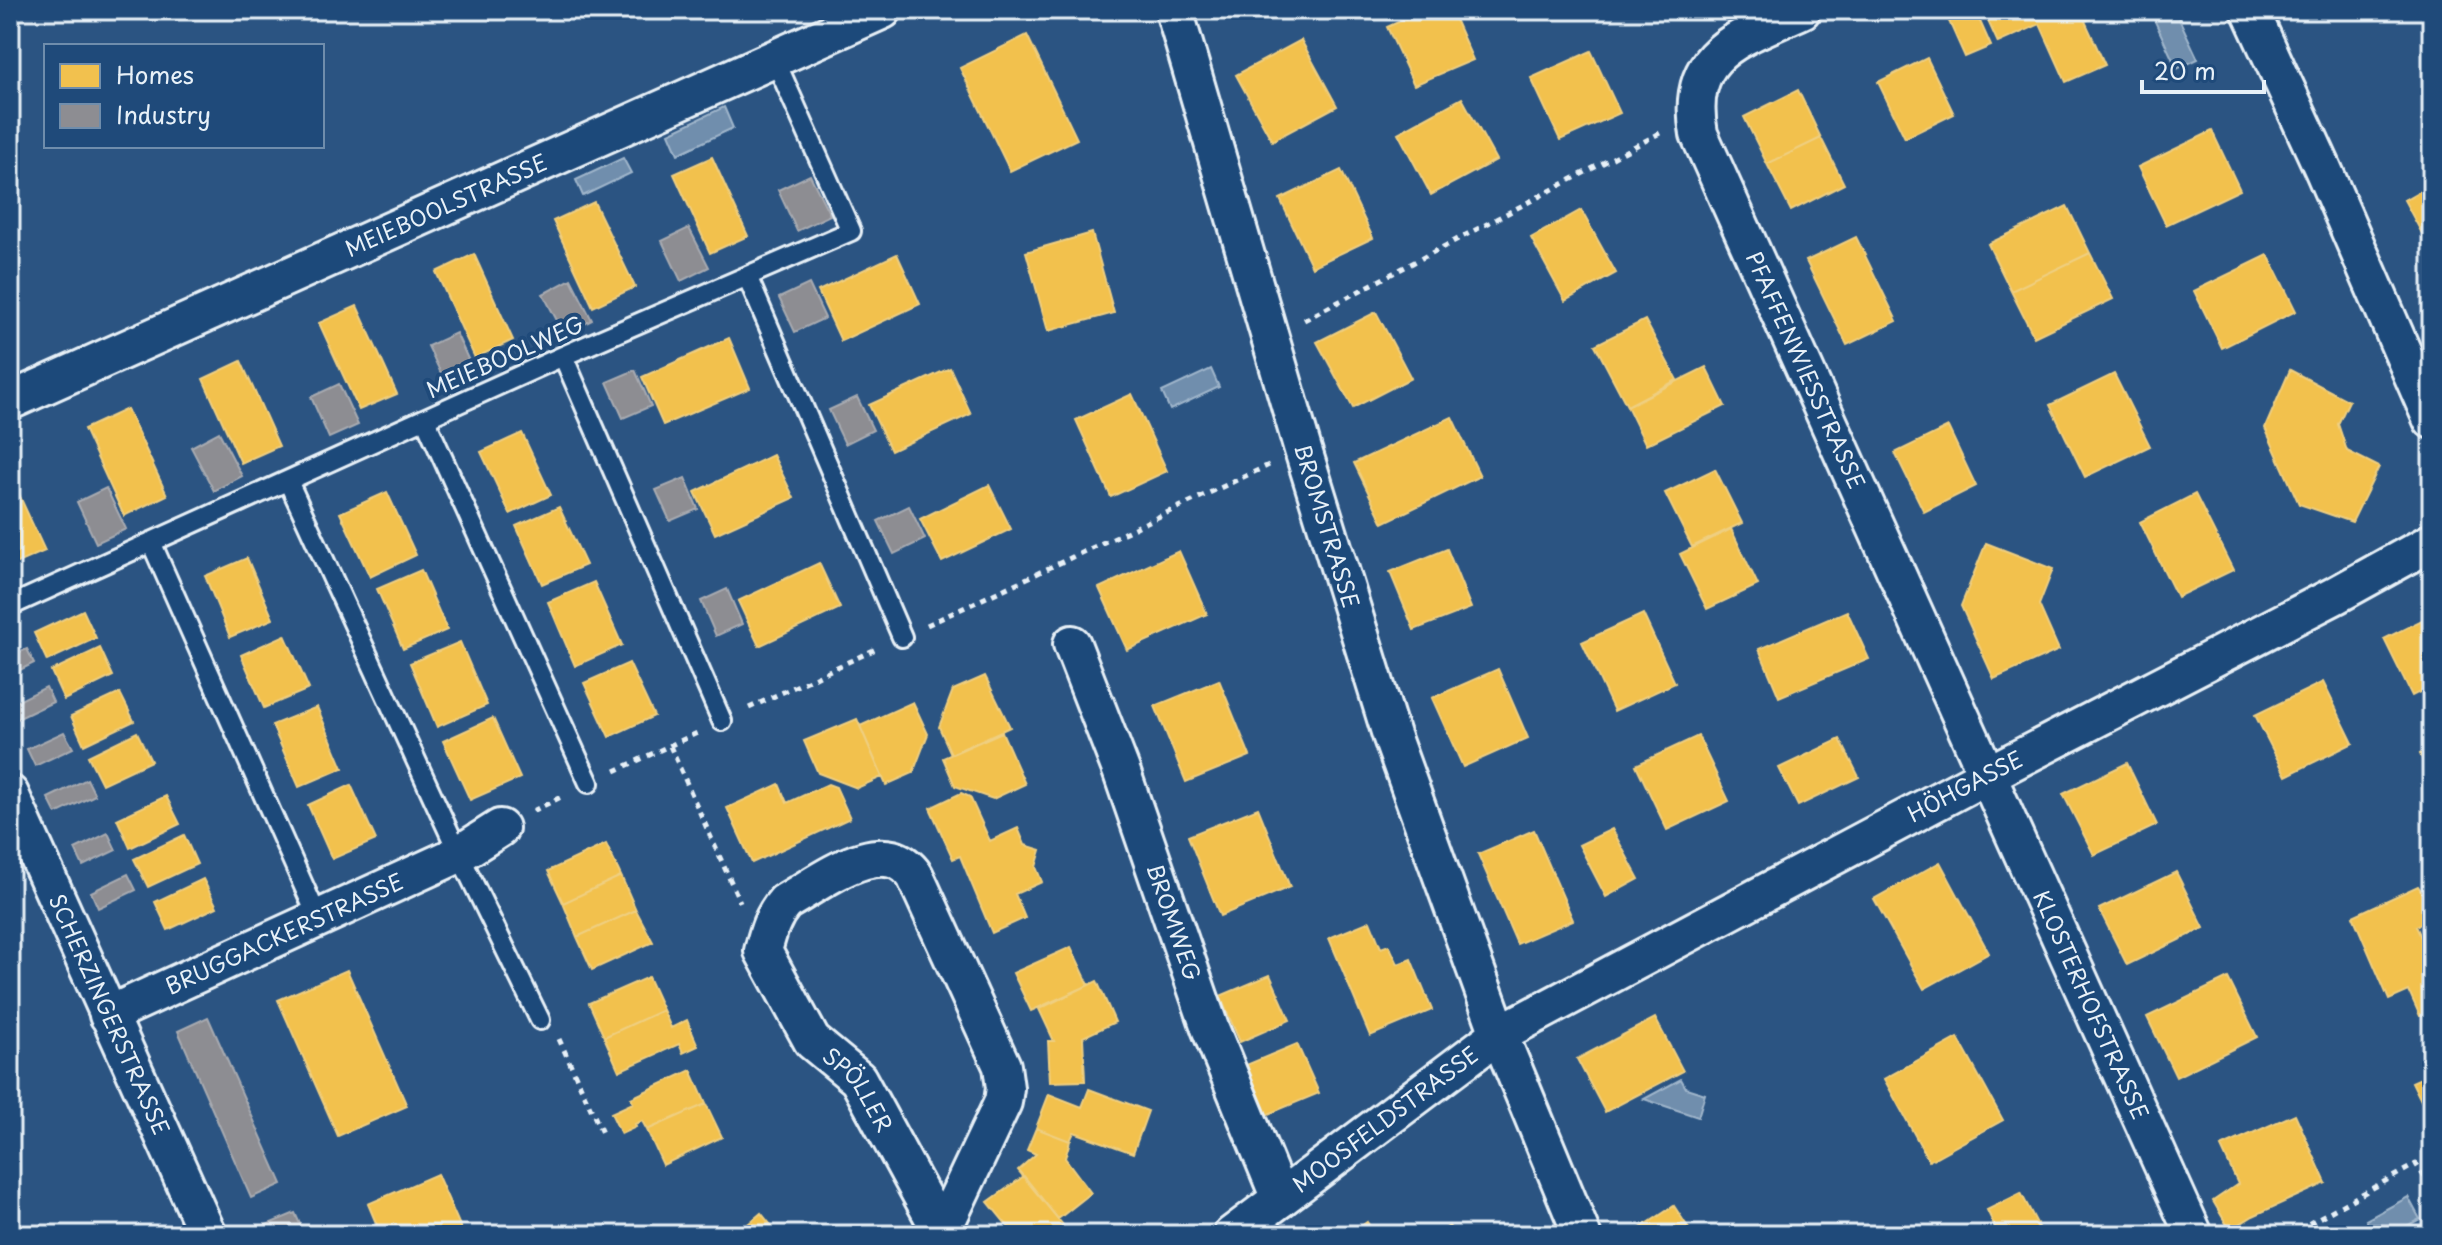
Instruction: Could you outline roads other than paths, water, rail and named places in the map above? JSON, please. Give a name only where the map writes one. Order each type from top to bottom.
[{"type":"street","name":"MEIEBOOLSTRASSE","points":[[10,401],[883,10]]},
{"type":"street","name":"BROMSTRASSE","points":[[1174,10],[1303,450],[1391,735],[1499,1034],[1582,1235]]},
{"type":"street","name":"PFAFFENWIESSTRASSE","points":[[1802,10],[1735,41],[1718,54],[1701,76],[1695,94],[1699,134],[1985,776]]},
{"type":"street","points":[[2250,10],[2432,420]]},
{"type":"street","name":"HÖHGASSE","points":[[1499,1034],[2432,542]]},
{"type":"street","name":"BROMWEG","points":[[1072,644],[1121,770],[1210,1028],[1280,1199]]},
{"type":"street","name":"KLOSTERHOFSTRASSE","points":[[1985,776],[2194,1235]]},
{"type":"street","name":"SCHERZINGERSTRASSE","points":[[10,794],[208,1235]]},
{"type":"street","name":"BRUGGACKERSTRASSE","points":[[108,1015],[459,854],[500,828]]},
{"type":"street","name":"SPÖLLER","points":[[880,856],[909,866],[915,876],[1002,1066],[1003,1102],[944,1233],[858,1079],[812,1041],[763,951],[770,926],[785,902],[861,861],[880,856]]},
{"type":"street","name":"MOOSFELDSTRASSE","points":[[1232,1235],[1499,1034]]},
{"type":"lane","name":"MEIEBOOLWEG","points":[[10,606],[563,356],[851,231],[775,60]]},
{"type":"lane","points":[[747,276],[902,637]]},
{"type":"lane","points":[[563,356],[722,721]]},
{"type":"lane","points":[[425,419],[589,783]]},
{"type":"lane","points":[[288,481],[459,854],[540,1020]]},
{"type":"lane","points":[[151,542],[318,918]]},
{"type":"water","points":[[2162,10],[2175,10],[2198,59],[2177,69],[2152,15]]},
{"type":"water","points":[[724,107],[733,128],[678,154],[669,133]]},
{"type":"water","points":[[623,158],[631,173],[583,196],[576,180]]},
{"type":"water","points":[[1211,369],[1219,387],[1170,410],[1162,392]]},
{"type":"water","points":[[1681,1079],[1686,1088],[1705,1094],[1698,1117],[1644,1099]]},
{"type":"water","points":[[2408,1197],[2420,1219],[2390,1235],[2374,1235],[2366,1220]]}]
